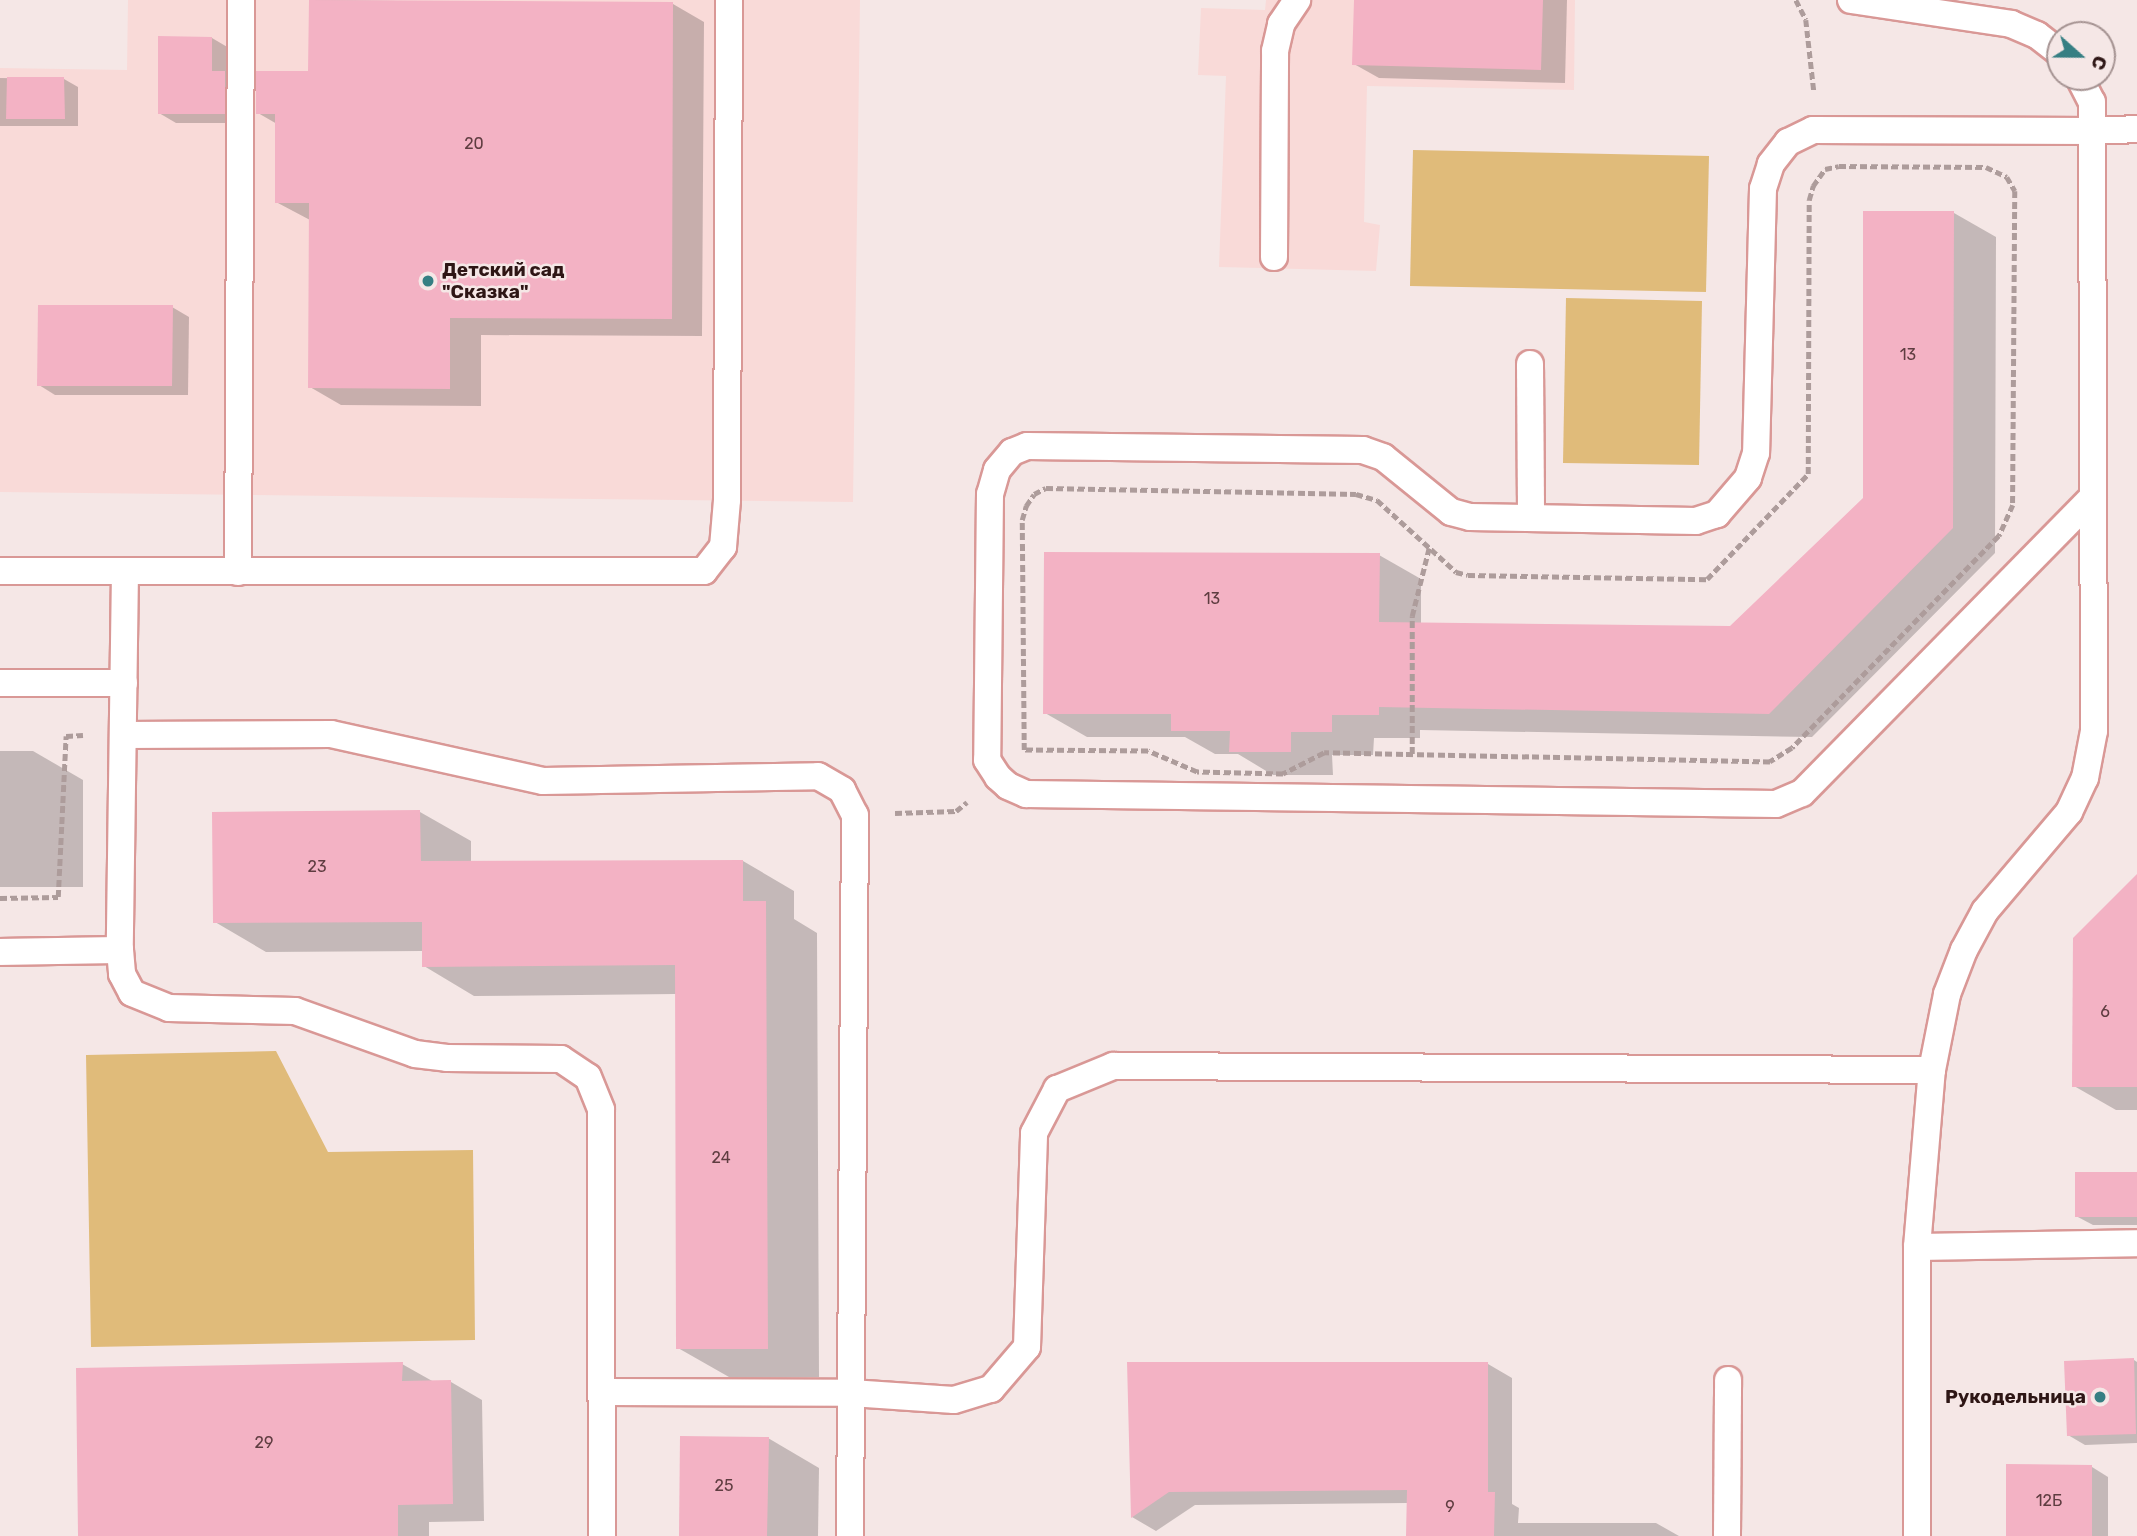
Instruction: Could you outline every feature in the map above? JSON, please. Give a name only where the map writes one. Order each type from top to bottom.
[{"type":"lane","points":[[238,572],[241,0]]},
{"type":"lane","points":[[0,571],[704,571],[723,547],[727,500],[729,0]]},
{"type":"lane","points":[[1273,257],[1275,51],[1281,24],[1297,0]]},
{"type":"lane","points":[[1851,0],[2011,24],[2037,35],[2046,42]]},
{"type":"lane","points":[[1917,1536],[1917,1247],[1932,1070],[1947,994],[1964,950],[1985,911],[2069,812],[2085,778],[2094,732],[2092,102],[2086,91]]},
{"type":"lane","points":[[2092,498],[1802,793],[1776,804],[1026,794],[1008,786],[998,777],[987,760],[990,494],[997,470],[1012,452],[1027,446],[1363,450],[1383,457],[1451,512],[1470,517],[1696,521],[1717,514],[1748,478],[1756,453],[1763,190],[1771,164],[1788,142],[1812,130],[2137,129]]},
{"type":"lane","points":[[1531,364],[1531,518]]},
{"type":"lane","points":[[125,571],[120,950],[122,974],[132,993],[169,1008],[295,1011],[415,1054],[447,1058],[561,1059],[588,1077],[601,1110],[604,1392],[602,1536]]},
{"type":"lane","points":[[0,683],[124,683]]},
{"type":"lane","points":[[122,735],[331,734],[542,781],[818,776],[842,789],[855,815],[850,1536]]},
{"type":"lane","points":[[0,952],[120,950]]},
{"type":"lane","points":[[604,1392],[851,1393],[954,1400],[991,1389],[1027,1346],[1034,1133],[1057,1089],[1113,1066],[1932,1070]]},
{"type":"lane","points":[[1917,1247],[2137,1243]]},
{"type":"lane","points":[[1727,1536],[1728,1380]]},
{"type":"path","points":[[1796,0],[1806,20],[1814,85],[1812,130]]},
{"type":"path","points":[[1412,754],[1412,616],[1429,548]]},
{"type":"path","points":[[0,898],[58,897],[66,736],[122,735]]},
{"type":"path","points":[[855,815],[956,811],[998,777]]},
{"type":"shaded area","name":"Детский сад \"Сказка\"","points":[[128,0],[860,0],[853,502],[0,492],[0,68],[127,70]]},
{"type":"shaded area","points":[[1266,0],[1575,0],[1574,90],[1367,86],[1364,222],[1380,225],[1376,271],[1219,267],[1226,76],[1198,75],[1201,8],[1265,10]]},
{"type":"shaded area","points":[[1413,150],[1709,156],[1706,292],[1410,286]]},
{"type":"shaded area","points":[[1566,298],[1702,301],[1699,465],[1563,463]]},
{"type":"shaded area","points":[[276,1051],[328,1152],[473,1150],[475,1340],[91,1347],[86,1055]]},
{"type":"building","points":[[309,0],[673,2],[672,319],[450,318],[450,389],[308,388],[309,203],[275,203],[275,114],[256,114],[256,71],[308,71]]},
{"type":"building","points":[[1354,0],[1543,0],[1541,70],[1352,65]]},
{"type":"building","points":[[158,36],[212,37],[212,71],[225,71],[225,114],[158,114]]},
{"type":"building","points":[[7,77],[64,77],[65,119],[6,119]]},
{"type":"building","points":[[1863,211],[1954,211],[1953,528],[1769,714],[1379,707],[1379,715],[1332,715],[1332,732],[1291,732],[1291,752],[1229,752],[1230,731],[1171,731],[1171,714],[1043,714],[1044,552],[1380,553],[1379,622],[1730,626],[1863,498]]},
{"type":"building","points":[[38,305],[173,305],[172,386],[37,386]]},
{"type":"building","points":[[420,810],[421,861],[743,860],[743,901],[766,901],[768,1349],[676,1349],[675,965],[422,967],[422,922],[213,923],[212,812]]},
{"type":"building","points":[[2137,874],[2137,1087],[2072,1087],[2073,938]]},
{"type":"building","points":[[2075,1172],[2137,1172],[2137,1217],[2075,1217]]},
{"type":"building","name":"Рукодельница","points":[[2134,1358],[2136,1434],[2067,1436],[2064,1361]]},
{"type":"building","points":[[403,1362],[402,1381],[451,1380],[453,1504],[398,1505],[398,1536],[78,1536],[76,1368]]},
{"type":"building","points":[[1127,1362],[1488,1362],[1488,1492],[1495,1492],[1494,1536],[1406,1536],[1407,1490],[1169,1492],[1131,1518]]},
{"type":"building","points":[[680,1436],[769,1437],[767,1536],[679,1536]]},
{"type":"building","points":[[2006,1464],[2092,1465],[2092,1536],[2006,1536]]},
{"type":"place","name":"Детский сад \"Сказка\"","points":[[428,281]]},
{"type":"place","name":"Рукодельница","points":[[2100,1397]]}]
